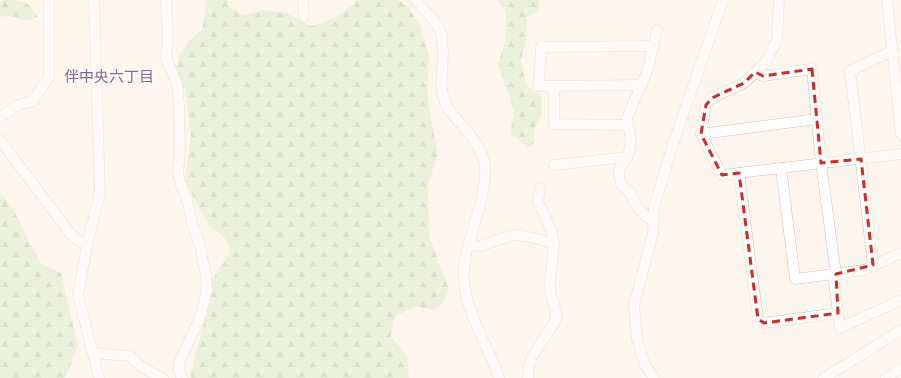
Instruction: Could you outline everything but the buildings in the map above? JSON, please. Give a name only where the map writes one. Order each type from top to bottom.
[{"type":"street","points":[[0,117],[18,105],[33,101],[49,77],[49,0]]},
{"type":"street","points":[[94,0],[100,193],[87,245],[78,295],[99,378]]},
{"type":"street","points":[[167,0],[168,36],[166,58],[177,84],[179,103],[180,152],[178,173],[200,246],[206,276],[207,290],[201,315],[179,363],[179,371],[182,378]]},
{"type":"street","points":[[303,0],[304,16]]},
{"type":"street","points":[[415,0],[432,18],[441,31],[444,47],[442,89],[445,104],[470,133],[484,159],[485,174],[476,222],[464,260],[464,281],[468,304],[494,362],[499,378]]},
{"type":"street","points":[[654,378],[645,365],[637,339],[634,305],[653,233],[654,207],[723,0]]},
{"type":"street","points":[[779,0],[777,40],[766,62],[744,84],[712,98],[706,105],[701,134],[722,175],[901,154]]},
{"type":"street","points":[[887,0],[901,134]]},
{"type":"street","points":[[654,220],[646,216],[637,207],[629,191],[622,186],[620,180],[620,168],[630,149],[631,141],[627,118],[648,68],[657,30]]},
{"type":"street","points":[[642,84],[539,86],[541,47],[653,46]]},
{"type":"street","points":[[874,265],[850,71],[892,51]]},
{"type":"street","points":[[755,72],[763,76],[812,70],[821,163],[836,274],[834,282],[840,328],[901,300]]},
{"type":"street","points":[[554,86],[549,124],[628,125]]},
{"type":"street","points":[[701,134],[817,119]]},
{"type":"street","points":[[0,140],[73,237],[87,245]]},
{"type":"street","points":[[554,165],[627,157]]},
{"type":"street","points":[[781,168],[795,279],[864,270],[901,253]]},
{"type":"street","points":[[739,173],[758,319],[764,323],[838,313]]},
{"type":"street","points":[[530,378],[529,366],[532,357],[556,319],[556,310],[551,295],[550,284],[554,243],[547,220],[538,202],[540,188]]},
{"type":"street","points":[[469,244],[480,246],[517,235],[554,243]]},
{"type":"street","points":[[824,378],[901,330]]},
{"type":"street","points":[[93,353],[130,356],[150,372],[164,378]]},
{"type":"street","points":[[886,378],[901,368]]},
{"type":"highlighted area","points":[[812,69],[821,163],[861,159],[873,265],[836,274],[838,313],[764,323],[758,319],[739,173],[722,175],[701,134],[706,105],[712,98],[744,83],[755,72],[763,76]]},
{"type":"green space","points":[[5,0],[17,0],[28,4],[38,17],[27,21],[10,16],[0,17],[0,2]]},
{"type":"green space","points":[[205,0],[228,0],[228,5],[242,15],[263,10],[286,13],[312,26],[336,17],[358,0],[399,0],[408,7],[421,27],[429,56],[427,88],[438,155],[428,184],[429,236],[449,288],[445,300],[434,311],[418,306],[395,316],[391,336],[407,357],[409,378],[190,378],[210,303],[212,281],[219,268],[231,252],[225,238],[209,226],[186,181],[187,161],[191,136],[185,91],[176,70],[179,55],[189,41],[202,30],[206,9]]},
{"type":"green space","points":[[497,0],[539,0],[539,11],[527,16],[526,38],[521,60],[526,86],[541,95],[542,113],[534,130],[535,142],[528,148],[517,138],[510,135],[514,110],[498,64],[505,42],[506,11]]},
{"type":"green space","points":[[0,192],[14,211],[41,264],[61,273],[78,347],[65,378],[0,378]]},
{"type":"district","name":"伴中央六丁目","points":[[109,76]]}]
